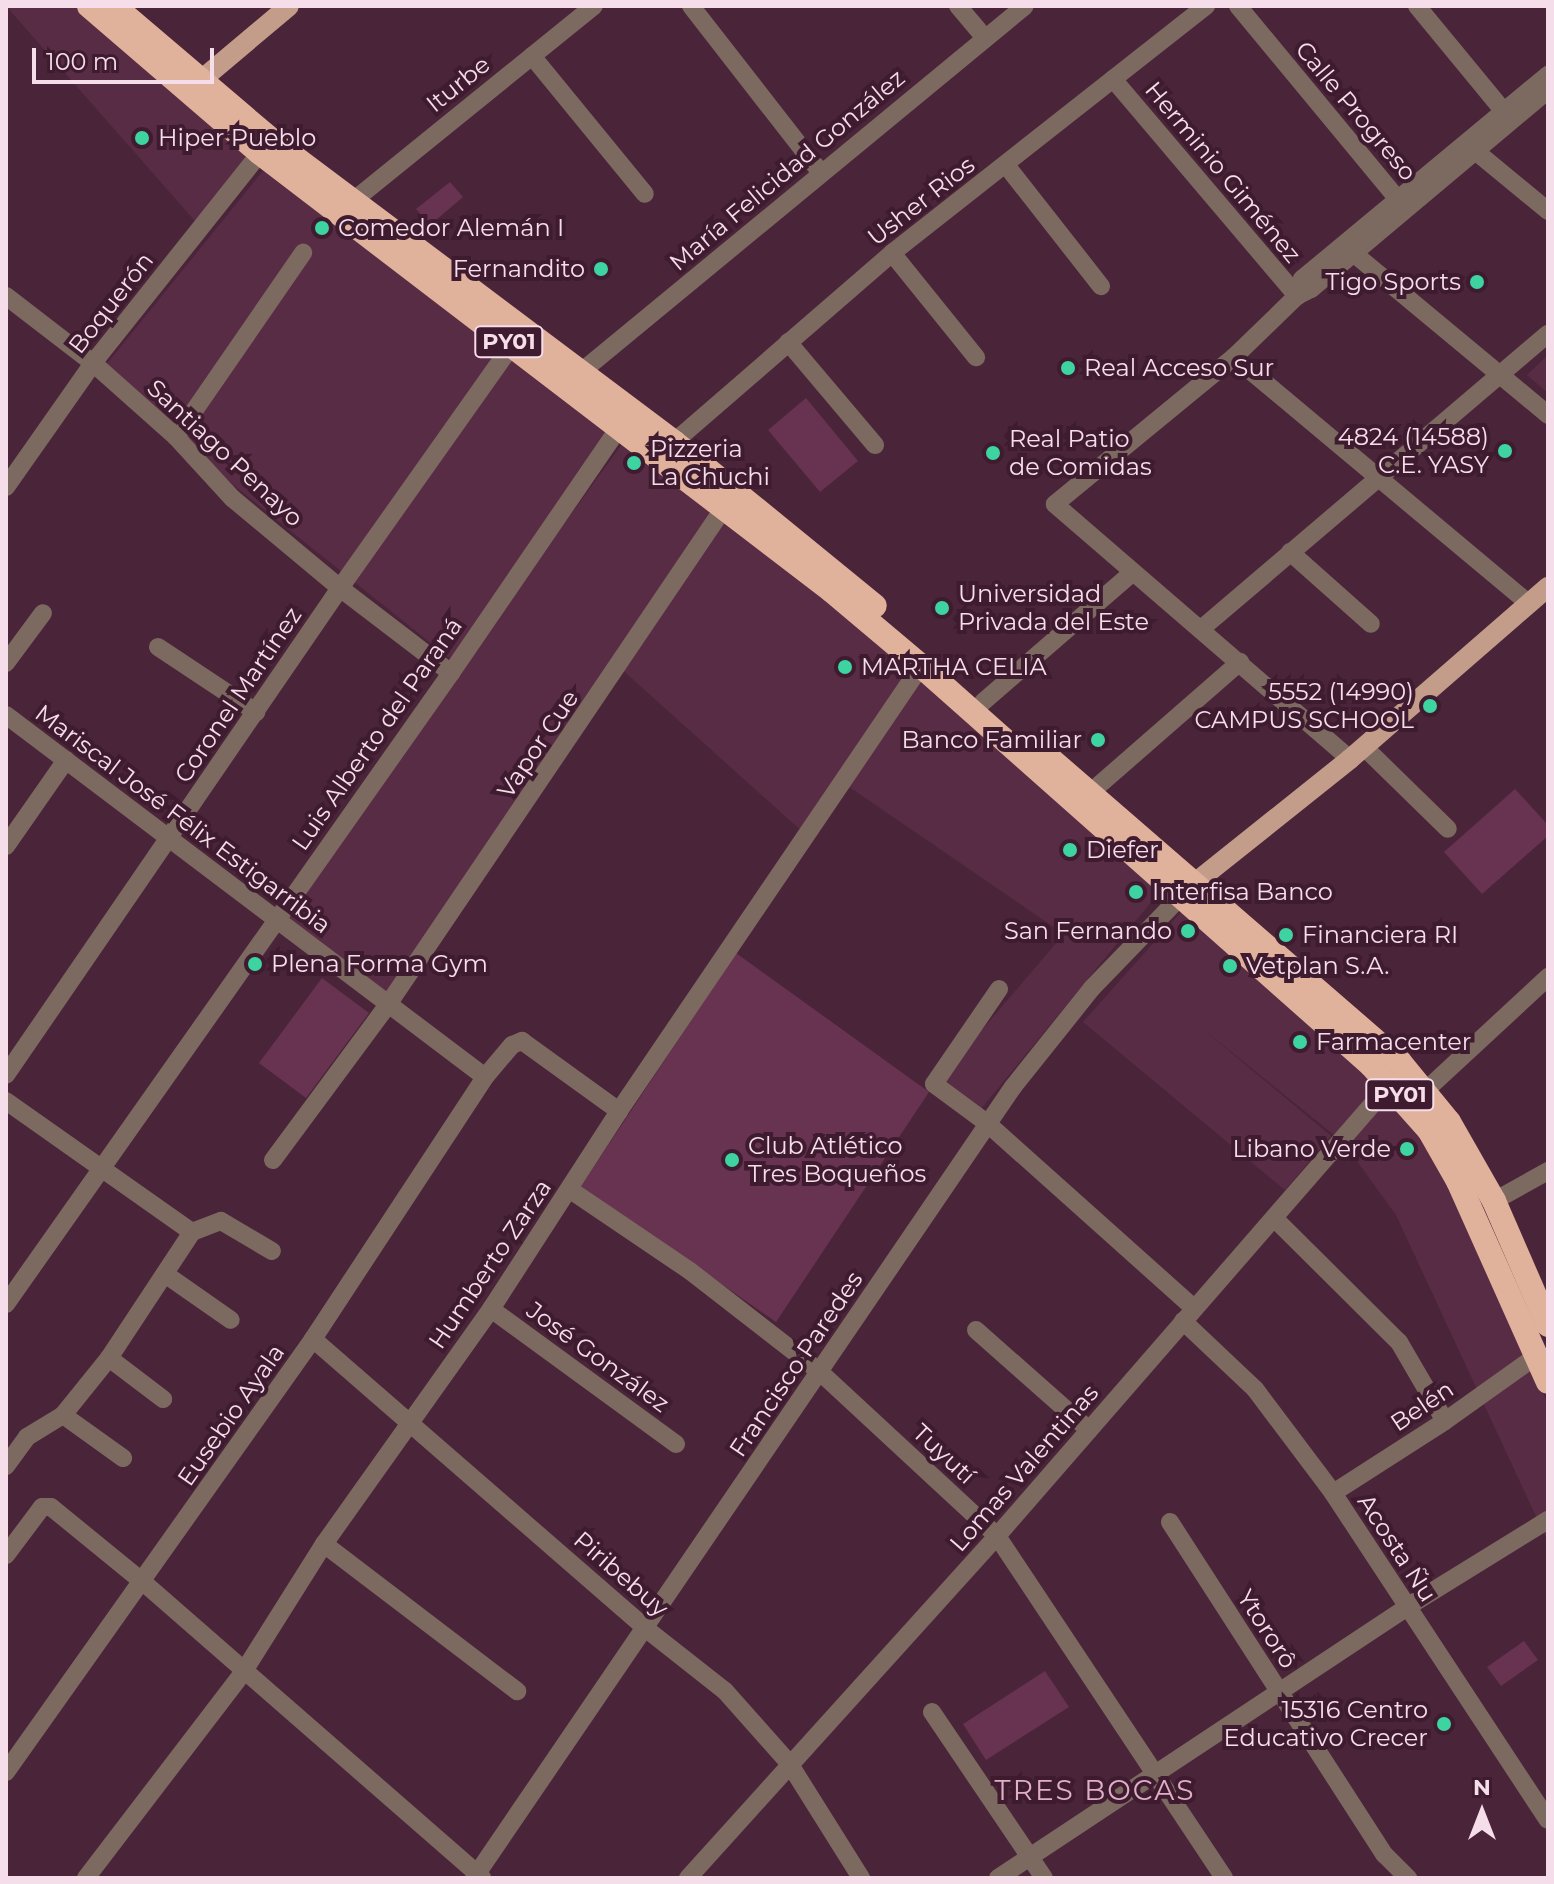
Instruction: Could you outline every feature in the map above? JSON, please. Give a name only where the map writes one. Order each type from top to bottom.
[{"type":"highway","name":"PY01","points":[[89,6],[674,442],[842,578],[1091,792],[1390,1084],[1429,1130],[1458,1181],[1548,1382]]},
{"type":"highway","name":"PY01","points":[[114,6],[260,153],[725,506],[1400,1062],[1449,1122],[1494,1201],[1548,1325]]},
{"type":"main road","points":[[194,87],[289,6]]},
{"type":"main road","points":[[1188,889],[1357,753],[1548,587]]},
{"type":"street","name":"Iturbe","points":[[353,201],[594,6]]},
{"type":"street","points":[[691,6],[821,173]]},
{"type":"street","points":[[958,6],[985,38]]},
{"type":"street","name":"María Felicidad González","points":[[581,372],[1025,6]]},
{"type":"street","name":"Usher Rios","points":[[674,442],[892,253],[1206,6]]},
{"type":"street","name":"Calle Progreso","points":[[1238,6],[1403,205]]},
{"type":"street","points":[[1417,6],[1508,116]]},
{"type":"street","points":[[532,56],[645,194]]},
{"type":"street","points":[[1448,829],[1240,662],[1055,504],[1234,357],[1299,294],[1302,279],[1349,249],[1403,205],[1508,116],[1548,75]]},
{"type":"street","name":"Herminio Giménez","points":[[1113,79],[1299,294]]},
{"type":"street","points":[[1508,116],[1548,90]]},
{"type":"street","points":[[1471,147],[1548,211]]},
{"type":"street","name":"Boquerón","points":[[6,487],[93,363],[260,153]]},
{"type":"street","points":[[1006,165],[1101,286]]},
{"type":"street","points":[[1349,249],[1548,415]]},
{"type":"street","points":[[176,437],[303,253]]},
{"type":"street","points":[[892,253],[976,357]]},
{"type":"street","name":"Santiago Penayo","points":[[6,296],[93,363],[176,437],[232,498],[340,588],[451,673]]},
{"type":"street","points":[[1201,629],[1548,334]]},
{"type":"street","points":[[788,342],[875,445]]},
{"type":"street","name":"Coronel Martínez","points":[[6,1075],[340,588],[512,345]]},
{"type":"street","points":[[1234,357],[1529,604]]},
{"type":"street","name":"Luis Alberto del Paraná","points":[[6,1304],[451,673],[620,426]]},
{"type":"street","name":"Vapor Cue","points":[[273,1160],[387,1006],[725,506]]},
{"type":"street","points":[[1290,552],[1371,624]]},
{"type":"street","points":[[983,702],[1133,572]]},
{"type":"street","points":[[6,663],[43,613]]},
{"type":"street","points":[[158,647],[256,712]]},
{"type":"street","points":[[1091,792],[1240,662]]},
{"type":"street","name":"Humberto Zarza","points":[[86,1878],[244,1671],[324,1544],[491,1309],[619,1111],[921,666]]},
{"type":"street","name":"Mariscal José Félix Estigarribia","points":[[6,716],[485,1077]]},
{"type":"street","points":[[6,846],[66,760]]},
{"type":"street","name":"Francisco Paredes","points":[[477,1877],[988,1124],[1092,988],[1188,889]]},
{"type":"street","points":[[1425,1091],[1548,977]]},
{"type":"street","name":"Acosta Ñu","points":[[999,989],[934,1084],[988,1124],[1188,1315],[1255,1389],[1333,1493],[1548,1820]]},
{"type":"street","points":[[485,1077],[512,1045],[522,1041],[619,1111]]},
{"type":"street","name":"Eusebio Ayala","points":[[6,1772],[313,1339],[485,1077]]},
{"type":"street","name":"Lomas Valentinas","points":[[688,1878],[997,1536],[1390,1084]]},
{"type":"street","points":[[6,1101],[192,1232]]},
{"type":"street","points":[[1494,1201],[1548,1171]]},
{"type":"street","name":"Tuyutí","points":[[569,1189],[690,1271],[820,1372],[997,1536],[1224,1878]]},
{"type":"street","points":[[1274,1218],[1399,1342],[1445,1421]]},
{"type":"street","points":[[6,1466],[27,1437],[63,1415],[109,1358],[192,1232],[221,1221],[272,1251]]},
{"type":"street","points":[[165,1274],[231,1320]]},
{"type":"street","name":"José González","points":[[491,1309],[676,1444]]},
{"type":"street","points":[[976,1330],[1089,1430]]},
{"type":"street","name":"Piribebuy","points":[[313,1339],[645,1628],[725,1691],[789,1763],[861,1878]]},
{"type":"street","name":"Belén","points":[[1333,1493],[1445,1421],[1536,1356]]},
{"type":"street","points":[[109,1358],[163,1399]]},
{"type":"street","points":[[63,1415],[123,1458]]},
{"type":"street","points":[[6,1555],[42,1507],[46,1506],[143,1582],[477,1877]]},
{"type":"street","points":[[998,1878],[1407,1607],[1548,1520]]},
{"type":"street","name":"Ytororô","points":[[1170,1522],[1385,1855],[1408,1878]]},
{"type":"street","points":[[324,1544],[517,1691]]},
{"type":"street","points":[[932,1712],[1044,1878]]},
{"type":"shaded area","points":[[6,6],[80,6],[251,154],[202,229]]},
{"type":"shaded area","points":[[267,166],[623,436],[452,660],[97,376]]},
{"type":"shaded area","points":[[450,182],[463,197],[430,225],[416,209]]},
{"type":"shaded area","points":[[1548,355],[1548,393],[1527,375]]},
{"type":"shaded area","points":[[806,398],[858,461],[820,492],[768,430]]},
{"type":"shaded area","points":[[625,440],[916,662],[1161,890],[976,1115],[929,1092],[1064,934],[842,782],[805,834],[618,666],[386,1008],[278,918]]},
{"type":"shaded area","points":[[1515,789],[1548,825],[1548,836],[1482,894],[1444,852]]},
{"type":"shaded area","points":[[1181,912],[1373,1072],[1412,1120],[1456,1194],[1548,1404],[1548,1542],[1396,1215],[1344,1143],[1198,1025],[1331,1136],[1285,1190],[1083,1022]]},
{"type":"shaded area","points":[[736,953],[929,1092],[776,1322],[581,1186]]},
{"type":"shaded area","points":[[322,978],[369,1013],[306,1098],[259,1063]]},
{"type":"shaded area","points":[[1524,1641],[1538,1660],[1501,1686],[1487,1667]]},
{"type":"shaded area","points":[[1045,1671],[1069,1707],[986,1760],[963,1724]]},
{"type":"place","name":"Hiper Pueblo","points":[[142,138]]},
{"type":"place","name":"Comedor Alemán I","points":[[322,228]]},
{"type":"place","name":"Fernandito","points":[[601,269]]},
{"type":"place","name":"Tigo Sports","points":[[1477,282]]},
{"type":"place","name":"Real Acceso Sur","points":[[1068,368]]},
{"type":"place","name":"4824 (14588) C.E. YASY","points":[[1505,451]]},
{"type":"place","name":"Real Patio de Comidas","points":[[993,453]]},
{"type":"place","name":"Pizzeria La Chuchi","points":[[634,463]]},
{"type":"place","name":"Universidad Privada del Este","points":[[942,608]]},
{"type":"place","name":"MARTHA CELIA","points":[[845,667]]},
{"type":"place","name":"5552 (14990) CAMPUS SCHOOL","points":[[1430,706]]},
{"type":"place","name":"Banco Familiar","points":[[1098,740]]},
{"type":"place","name":"Diefer","points":[[1070,850]]},
{"type":"place","name":"Interfisa Banco","points":[[1136,892]]},
{"type":"place","name":"San Fernando","points":[[1188,931]]},
{"type":"place","name":"Financiera RI","points":[[1286,935]]},
{"type":"place","name":"Plena Forma Gym","points":[[255,964]]},
{"type":"place","name":"Vetplan S.A.","points":[[1230,966]]},
{"type":"place","name":"Farmacenter","points":[[1300,1042]]},
{"type":"place","name":"Libano Verde","points":[[1407,1149]]},
{"type":"place","name":"Club Atlético Tres Boqueños","points":[[732,1160]]},
{"type":"place","name":"15316 Centro Educativo Crecer","points":[[1444,1724]]},
{"type":"district","name":"TRES BOCAS","points":[[1095,1790]]}]
